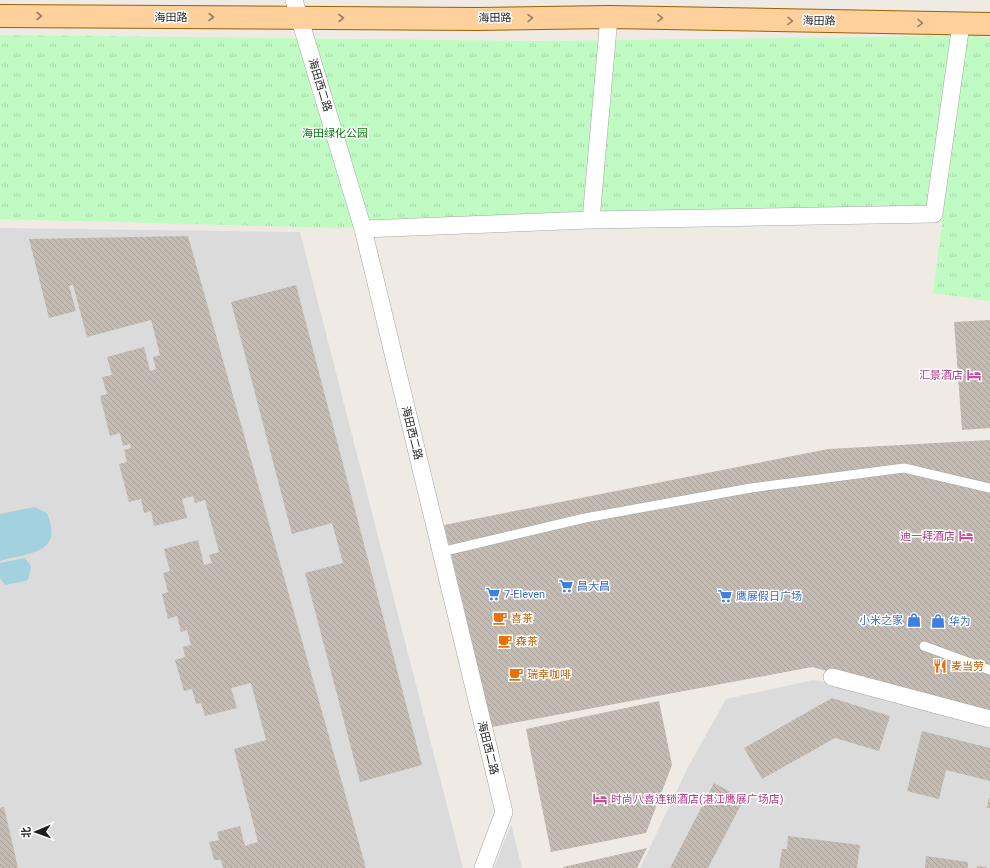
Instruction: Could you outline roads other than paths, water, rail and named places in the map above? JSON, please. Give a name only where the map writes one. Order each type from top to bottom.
[{"type":"main road","name":"海田路","points":[[0,16],[297,9],[477,19],[609,17],[990,24]]},
{"type":"street","name":"海田西二路","points":[[297,9],[363,229],[504,812],[484,868]]},
{"type":"street","points":[[590,220],[609,17]]},
{"type":"street","points":[[363,229],[590,220],[934,214],[961,24]]},
{"type":"street","points":[[832,677],[990,720]]},
{"type":"lane","points":[[441,552],[585,518],[750,488],[904,468],[990,488]]},
{"type":"lane","points":[[924,646],[990,670]]},
{"type":"water","points":[[34,507],[47,513],[51,527],[51,537],[47,544],[41,549],[32,553],[0,561],[0,514]]},
{"type":"water","points":[[25,558],[31,566],[29,578],[26,581],[5,585],[0,578],[0,563]]},
{"type":"place","name":"汇景酒店","points":[[974,375]]},
{"type":"place","name":"迪一拜酒店","points":[[966,536]]},
{"type":"place","name":"昌大昌","points":[[566,586]]},
{"type":"place","name":"7-Eleven","points":[[493,594]]},
{"type":"place","name":"鹰展假日广场","points":[[725,596]]},
{"type":"place","name":"喜茶","points":[[500,618]]},
{"type":"place","name":"小米之家","points":[[914,620]]},
{"type":"place","name":"华为","points":[[938,621]]},
{"type":"place","name":"森茶","points":[[505,641]]},
{"type":"place","name":"麦当劳","points":[[940,666]]},
{"type":"place","name":"瑞幸咖啡","points":[[516,674]]},
{"type":"place","name":"时尚八喜连锁酒店(湛江鹰展广场店)","points":[[600,799]]},
{"type":"park label","name":"海田绿化公园","points":[[335,133]]}]
